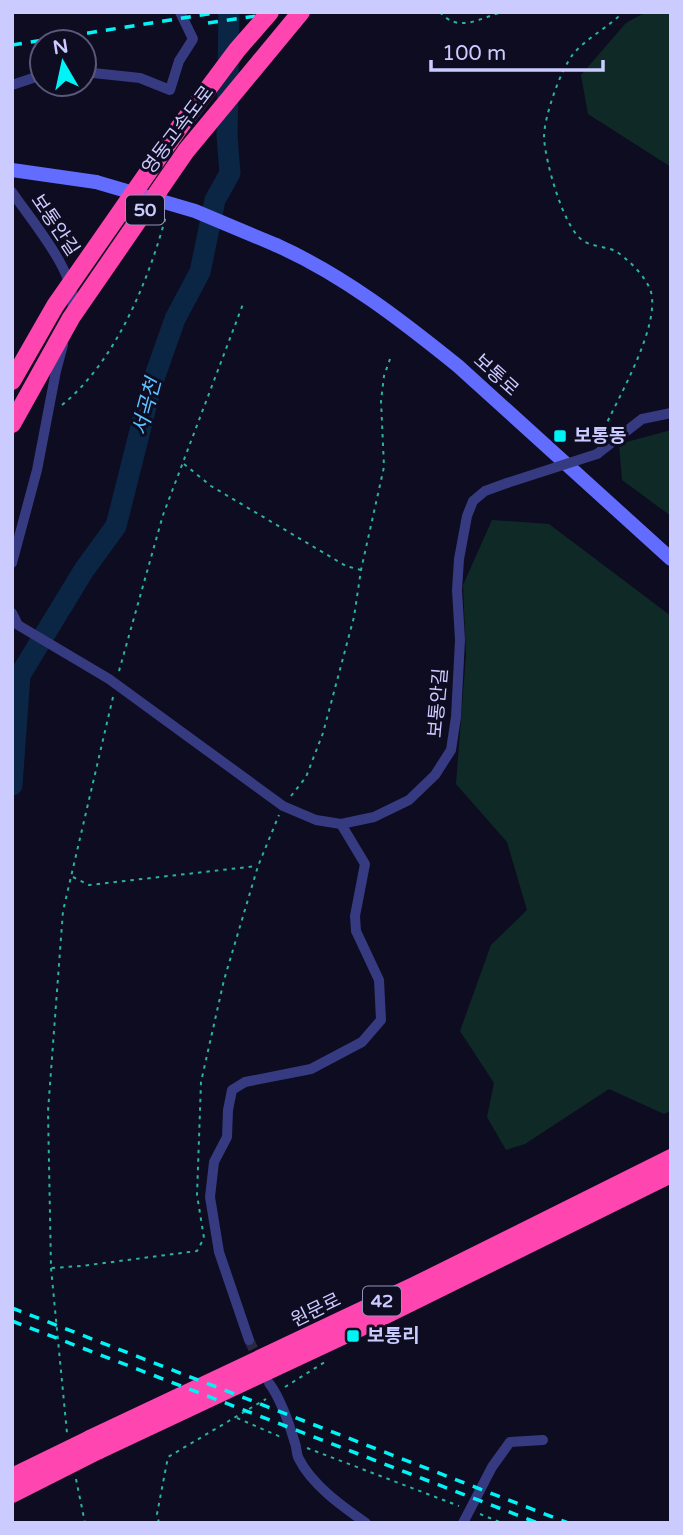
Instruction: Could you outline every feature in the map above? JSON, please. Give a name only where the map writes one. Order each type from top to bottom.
[{"type":"highway","name":"영동고속도로","points":[[12,381],[55,306],[126,204],[237,50],[270,12]]},
{"type":"highway","name":"영동고속도로","points":[[12,424],[71,318],[186,151],[301,12]]},
{"type":"highway","name":"원문로","points":[[95,1445],[671,1158]]},
{"type":"highway","name":"원문로","points":[[95,1445],[357,1329],[671,1174]]},
{"type":"highway","name":"42","points":[[12,1477],[95,1445]]},
{"type":"highway","name":"42","points":[[12,1494],[95,1445]]},
{"type":"street","points":[[98,74],[140,78],[170,90],[179,61],[193,38],[180,12]]},
{"type":"street","name":"보통로","points":[[12,170],[96,183],[195,211],[276,245],[350,285],[458,366],[671,559]]},
{"type":"street","name":"보통안길","points":[[12,192],[61,262],[69,276],[75,300],[55,371],[37,470],[12,563]]},
{"type":"street","points":[[601,451],[642,419],[671,413]]},
{"type":"street","name":"보통안길","points":[[12,613],[18,625],[112,682],[283,806],[316,820],[341,824],[374,817],[409,800],[435,775],[451,750],[458,691],[459,559],[467,516],[473,501],[485,491],[601,451]]},
{"type":"street","points":[[249,1340],[219,1252],[210,1197],[214,1162],[227,1137],[232,1090],[246,1082],[312,1069],[362,1042],[381,1020],[379,980],[356,931],[355,916],[365,864],[341,824]]},
{"type":"street","points":[[269,1382],[276,1392],[296,1444],[298,1457],[306,1470],[334,1500],[366,1523]]},
{"type":"street","points":[[463,1523],[492,1467],[510,1442],[543,1440]]},
{"type":"path","points":[[440,12],[448,21],[458,24],[502,12]]},
{"type":"path","points":[[601,451],[603,430],[649,331],[651,292],[639,272],[616,252],[582,240],[567,221],[554,187],[544,137],[554,92],[573,53],[624,12]]},
{"type":"path","points":[[47,416],[73,396],[102,360],[133,308],[157,249],[167,212]]},
{"type":"path","points":[[67,1440],[51,1268],[48,1111],[63,911],[112,682],[163,515],[243,304]]},
{"type":"path","points":[[51,1268],[197,1251],[204,1238],[197,1195],[201,1082],[224,981],[258,866],[283,806],[306,777],[323,733],[354,617],[361,570],[384,467],[382,401],[384,376],[390,359]]},
{"type":"path","points":[[183,464],[211,486],[345,566],[361,570]]},
{"type":"path","points":[[72,876],[89,885],[258,866]]},
{"type":"path","points":[[159,1523],[157,1514],[168,1457],[237,1418],[276,1392]]},
{"type":"path","points":[[237,1418],[296,1444],[502,1523]]},
{"type":"path","points":[[75,1476],[85,1523]]},
{"type":"green space","points":[[646,12],[671,12],[671,167],[588,114],[581,75],[626,23]]},
{"type":"green space","points":[[671,430],[671,516],[622,480],[619,444]]},
{"type":"green space","points":[[492,520],[549,524],[671,616],[671,1111],[664,1114],[609,1089],[525,1144],[506,1150],[487,1117],[494,1083],[460,1031],[491,945],[527,910],[507,842],[456,784],[466,655],[463,585]]},
{"type":"waterway","name":"서곡천","points":[[12,785],[20,675],[84,570],[116,526],[151,387],[175,319],[200,272],[215,200],[230,173],[227,136],[229,12]]},
{"type":"tunnel","points":[[249,1340],[260,1363]]},
{"type":"railway","points":[[12,45],[221,12]]},
{"type":"railway","points":[[208,23],[284,12]]},
{"type":"railway","points":[[12,1308],[568,1523]]},
{"type":"railway","points":[[12,1321],[538,1523]]},
{"type":"place","name":"보통동","points":[[560,436]]},
{"type":"place","name":"보통리","points":[[353,1336]]}]
